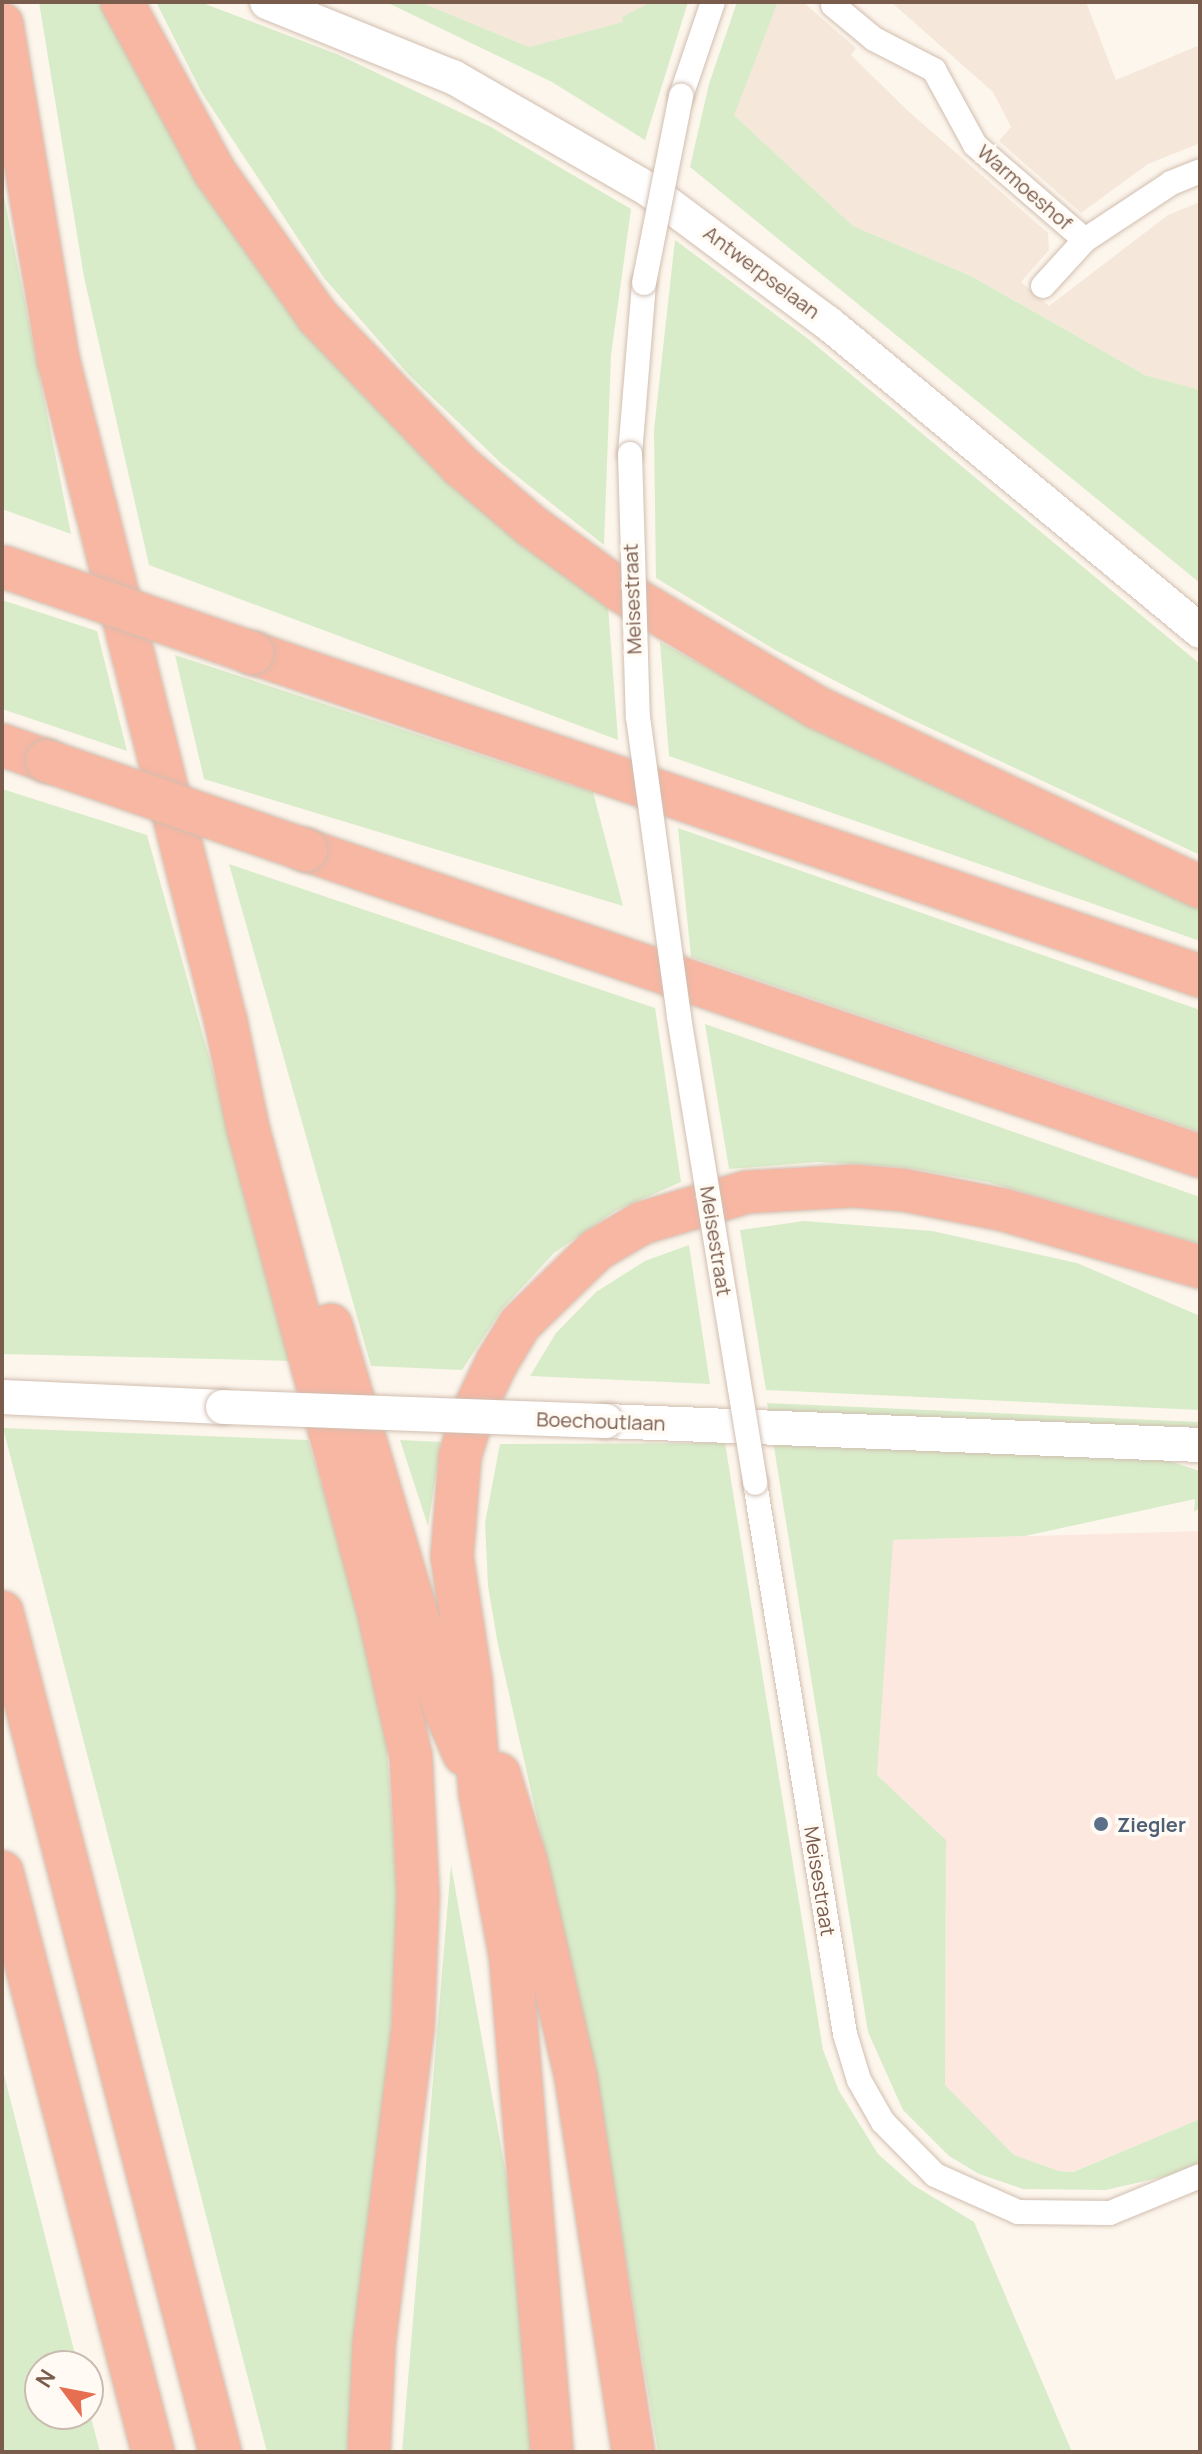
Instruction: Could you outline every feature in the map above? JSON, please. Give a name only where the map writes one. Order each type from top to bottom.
[{"type":"highway","points":[[122,2],[214,171],[318,317],[461,466],[533,527],[621,591],[816,707],[1200,887]]},
{"type":"highway","points":[[2,24],[58,359],[226,1022],[248,1128],[377,1605],[411,1757],[418,1897],[413,2027],[374,2346],[369,2452]]},
{"type":"highway","points":[[3,567],[1200,976]]},
{"type":"highway","points":[[2,745],[1200,1156]]},
{"type":"highway","points":[[226,1022],[270,1123],[445,1710],[480,1793]]},
{"type":"highway","points":[[552,2452],[511,1960],[480,1793],[471,1681],[452,1557],[454,1499],[474,1410],[505,1349],[539,1303],[596,1250],[642,1223],[747,1192],[853,1186],[1004,1210],[1200,1267]]},
{"type":"highway","points":[[2,1612],[220,2452]]},
{"type":"highway","points":[[471,1681],[526,1861],[576,2078],[633,2452]]},
{"type":"highway","points":[[2,1872],[153,2452]]},
{"type":"main road","name":"Antwerpselaan","points":[[267,2],[330,13],[527,115],[685,214],[828,323],[1200,631]]},
{"type":"main road","name":"Boechoutlaan","points":[[2,1397],[1200,1445]]},
{"type":"street","name":"Meisestraat","points":[[713,2],[681,96],[644,283],[630,454],[631,619],[644,762],[676,1002],[845,2034],[859,2080],[883,2122],[935,2175],[1018,2212],[1110,2213],[1200,2176]]},
{"type":"street","name":"Warmoeshof","points":[[833,5],[874,39],[934,70],[975,145],[1085,240]]},
{"type":"street","name":"Warmoeshof","points":[[1043,286],[1085,240],[1171,183],[1200,171]]},
{"type":"shaded area","points":[[420,2],[651,2],[622,18],[624,22],[529,47]]},
{"type":"shaded area","points":[[778,2],[803,2],[856,48],[851,55],[908,111],[1048,233],[1049,250],[1021,282],[1049,306],[1168,215],[1200,202],[1200,390],[1145,375],[971,276],[853,226],[733,114]]},
{"type":"shaded area","points":[[891,2],[1086,2],[1116,80],[1200,45],[1200,143],[1148,164],[1081,213],[999,141],[1011,127],[993,92]]},
{"type":"shaded area","points":[[1200,1531],[1200,2119],[1072,2172],[1059,2171],[1014,2155],[945,2085],[946,1840],[877,1775],[892,1540]]},
{"type":"green space","points":[[39,2],[101,2],[188,166],[301,326],[454,485],[608,607],[618,740],[149,565],[84,277]]},
{"type":"green space","points":[[156,2],[200,2],[339,55],[491,127],[631,209],[611,355],[604,545],[503,465],[409,375],[324,278],[202,93]]},
{"type":"green space","points":[[386,2],[420,2],[529,47],[623,22],[622,17],[651,2],[688,2],[645,140],[552,82]]},
{"type":"green space","points":[[737,2],[778,2],[734,115],[853,226],[971,276],[1145,375],[1200,390],[1200,583],[690,167],[709,84]]},
{"type":"green space","points":[[2,185],[9,222],[71,534],[2,509]]},
{"type":"green space","points":[[675,240],[807,338],[1200,664],[1200,855],[902,715],[777,651],[656,578],[654,430]]},
{"type":"green space","points":[[2,600],[97,631],[127,751],[2,709]]},
{"type":"green space","points":[[660,642],[878,760],[1200,907],[1200,941],[669,756]]},
{"type":"green space","points":[[175,655],[593,792],[623,906],[204,779]]},
{"type":"green space","points":[[2,789],[147,835],[294,1361],[2,1354]]},
{"type":"green space","points":[[678,828],[1200,1010],[1200,1132],[691,957]]},
{"type":"green space","points":[[229,864],[655,1008],[681,1182],[615,1211],[554,1253],[502,1309],[462,1370],[371,1366]]},
{"type":"green space","points":[[705,1024],[1200,1197],[1200,1244],[988,1182],[902,1167],[818,1162],[729,1169]]},
{"type":"green space","points":[[804,1221],[932,1231],[1077,1263],[1200,1316],[1200,1410],[766,1390],[740,1230]]},
{"type":"green space","points":[[689,1245],[710,1384],[530,1376],[556,1333],[596,1292],[645,1261]]},
{"type":"green space","points":[[767,1403],[1200,1422],[1200,1431],[769,1414]]},
{"type":"green space","points":[[3,1428],[308,1440],[355,1593],[386,1736],[398,1901],[391,2031],[347,2452],[267,2452]]},
{"type":"green space","points":[[400,1440],[441,1442],[428,1526]]},
{"type":"green space","points":[[773,1441],[1160,1458],[1200,1471],[1200,1507],[1194,1512],[1195,1499],[1025,1536],[893,1540],[877,1775],[946,1840],[945,2085],[1014,2155],[1059,2171],[1073,2172],[1200,2119],[1200,2162],[1175,2174],[1106,2190],[1023,2189],[979,2174],[949,2156],[903,2110],[868,2032]]},
{"type":"green space","points":[[725,1443],[823,2050],[839,2091],[878,2154],[913,2185],[974,2222],[1072,2452],[658,2452],[594,2069],[498,1645],[488,1586],[485,1523],[500,1444]]},
{"type":"green space","points":[[451,1865],[513,2214],[531,2452],[402,2452]]},
{"type":"green space","points":[[2,2067],[74,2350],[24,2350],[24,2430],[94,2430],[100,2452],[2,2452]]},
{"type":"place","name":"Ziegler","points":[[1101,1824]]}]
